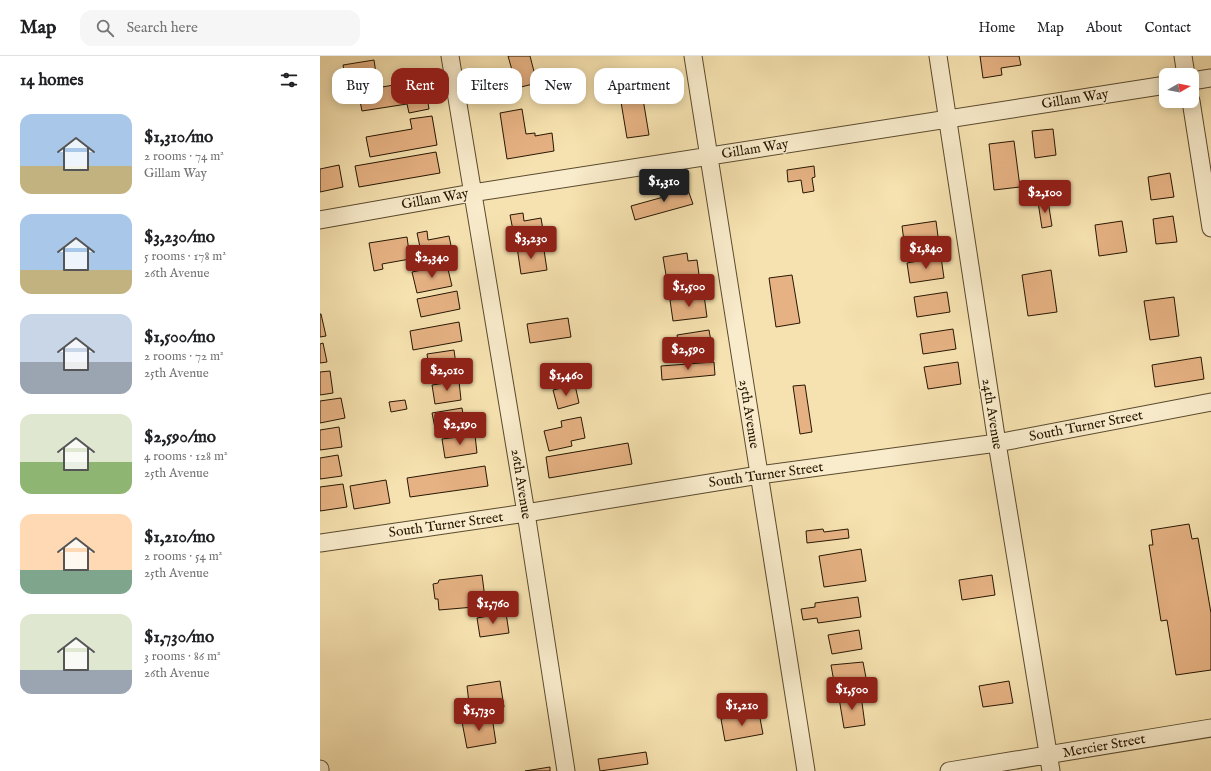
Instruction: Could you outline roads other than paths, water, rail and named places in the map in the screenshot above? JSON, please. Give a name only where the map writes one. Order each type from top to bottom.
[{"type":"street","name":"26th Avenue","points":[[450,56],[526,513],[566,771]]},
{"type":"street","name":"25th Avenue","points":[[693,56],[806,771]]},
{"type":"street","name":"24th Avenue","points":[[938,56],[997,443],[1049,763]]},
{"type":"street","points":[[1184,56],[1185,68]]},
{"type":"street","points":[[1199,80],[1211,78]]},
{"type":"street","name":"Gillam Way","points":[[320,220],[472,193],[1159,86]]},
{"type":"street","points":[[1191,108],[1211,228]]},
{"type":"street","name":"South Turner Street","points":[[320,543],[526,513],[759,475],[997,443],[1211,402]]},
{"type":"street","name":"Mercier Street","points":[[949,771],[1049,763],[1211,728]]}]
